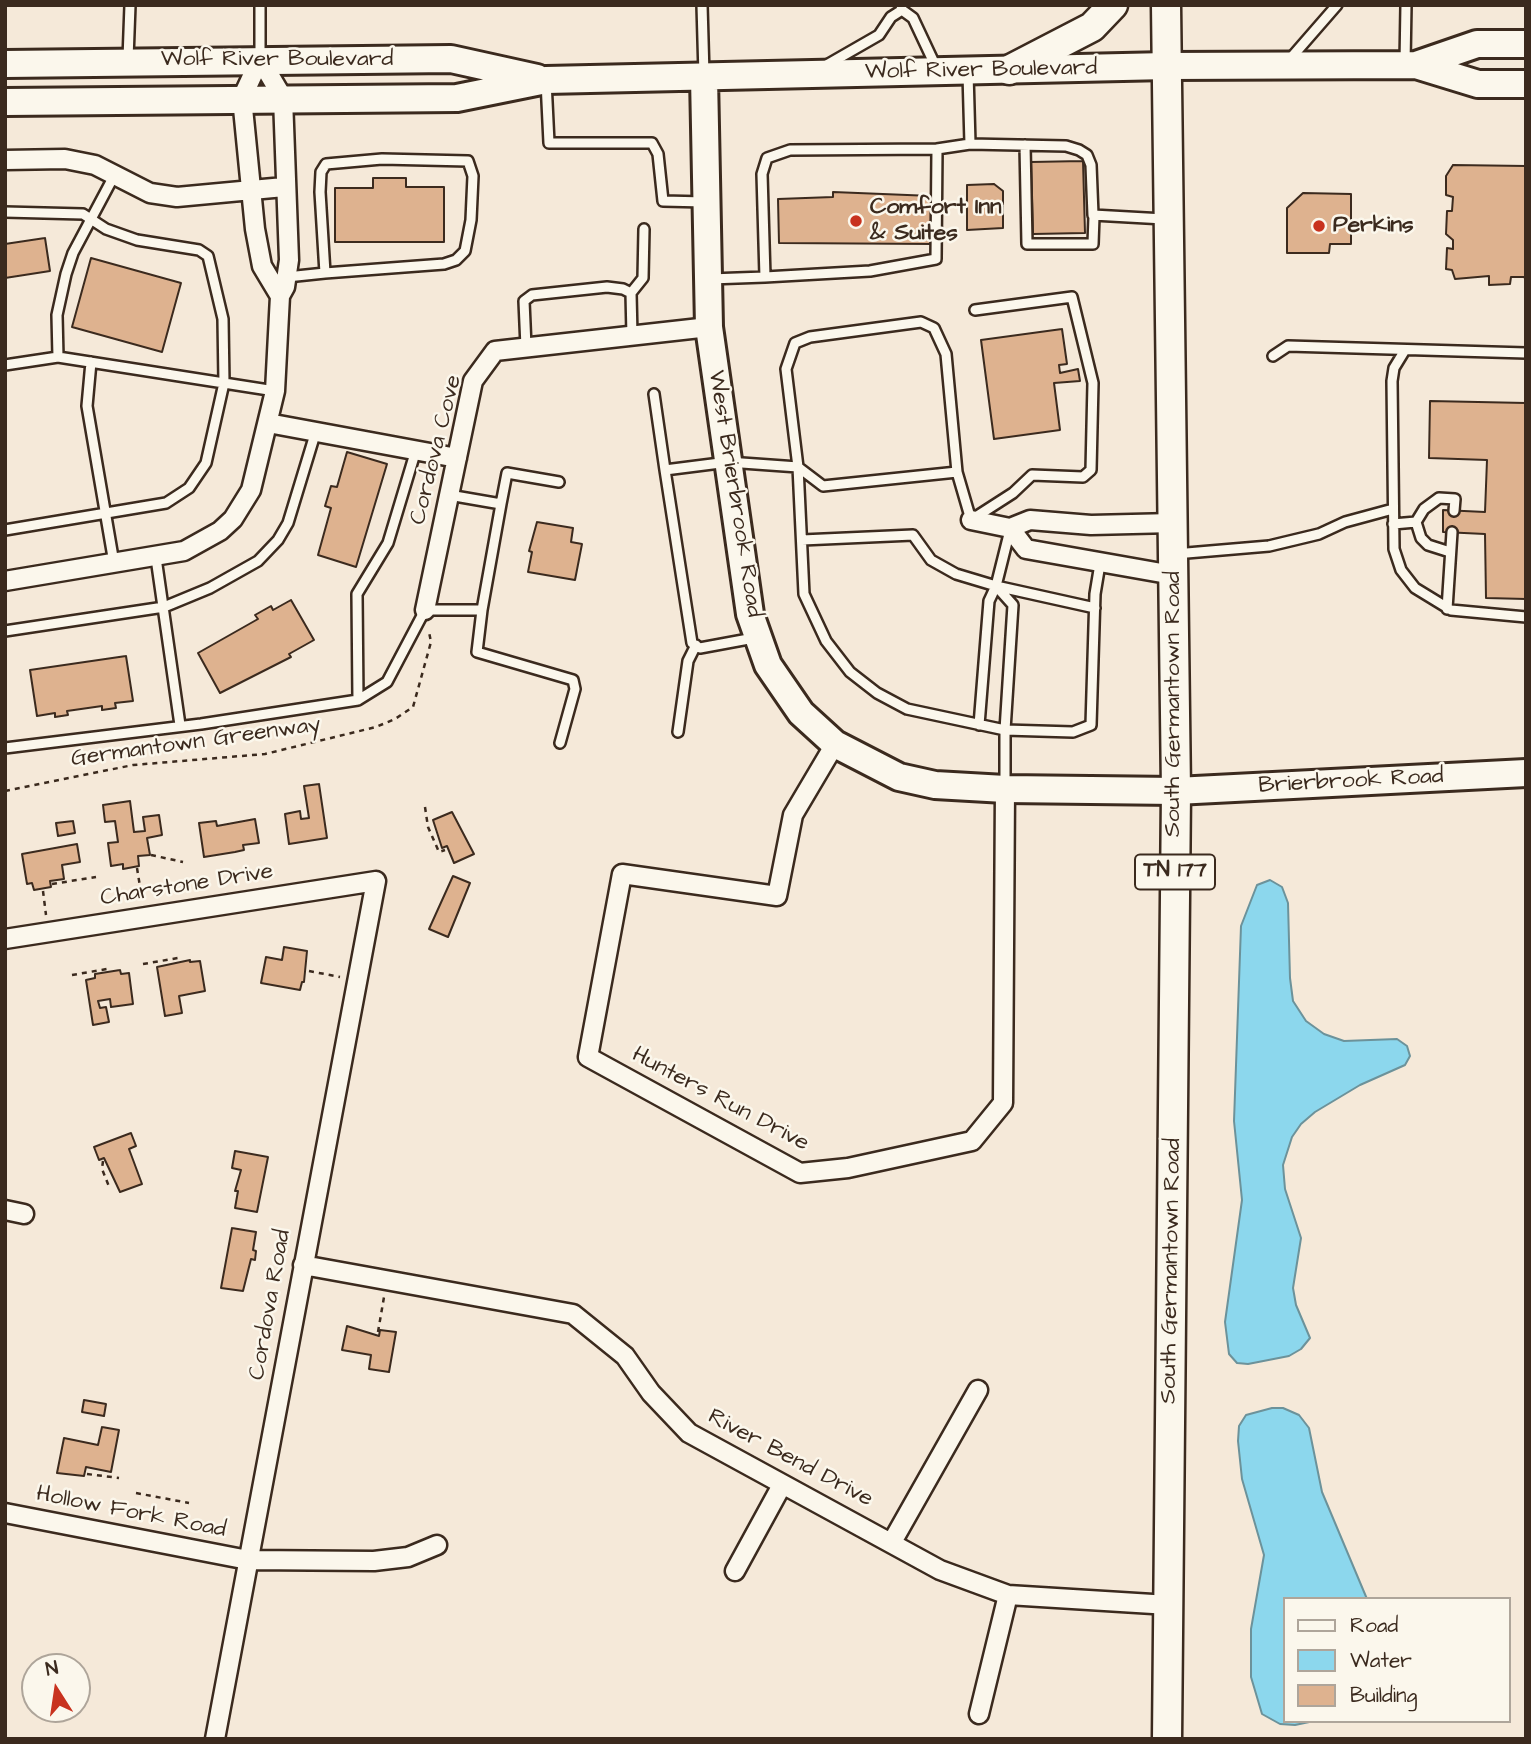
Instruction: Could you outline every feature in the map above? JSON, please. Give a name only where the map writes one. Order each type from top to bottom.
[{"type":"main road","points":[[1009,70],[1092,27],[1113,5]]},
{"type":"main road","name":"South Germantown Road","points":[[1166,5],[1176,791],[1167,1739]]},
{"type":"main road","name":"Wolf River Boulevard","points":[[1411,65],[1477,44],[1526,44]]},
{"type":"main road","name":"Wolf River Boulevard","points":[[5,64],[260,59],[451,60],[546,80]]},
{"type":"main road","name":"Wolf River Boulevard","points":[[5,102],[457,98],[546,80],[1167,66],[1411,65],[1478,84],[1526,84]]},
{"type":"main road","name":"West Brierbrook Road","points":[[704,77],[709,327],[751,614],[768,665],[801,713],[835,744],[899,776],[935,785],[1005,789],[1176,791]]},
{"type":"main road","name":"Brierbrook Road","points":[[1176,791],[1526,773]]},
{"type":"street","points":[[5,581],[156,558],[184,551],[204,542],[233,519],[251,490],[275,391],[281,296],[289,260],[282,98],[260,59]]},
{"type":"street","points":[[260,59],[242,99],[262,266],[281,296]]},
{"type":"street","points":[[5,160],[65,159],[94,165],[150,192],[177,197],[285,187]]},
{"type":"street","name":"Cordova Cove","points":[[425,610],[473,381],[495,351],[709,327]]},
{"type":"street","points":[[268,423],[457,458]]},
{"type":"street","points":[[971,520],[1010,528],[1030,520],[1091,525],[1173,523]]},
{"type":"street","points":[[1010,528],[1027,549],[1100,564],[1173,565]]},
{"type":"street","name":"Hunters Run Drive","points":[[835,744],[793,815],[777,895],[622,874],[588,1057],[800,1173],[848,1167],[972,1141],[1003,1103],[1005,789]]},
{"type":"street","name":"Charstone Drive","points":[[5,939],[376,881]]},
{"type":"street","name":"Cordova Road","points":[[215,1739],[376,881]]},
{"type":"street","points":[[5,1210],[24,1214]]},
{"type":"street","name":"River Bend Drive","points":[[303,1265],[573,1314],[625,1356],[651,1393],[690,1433],[940,1570],[1008,1595],[1169,1605]]},
{"type":"street","points":[[892,1542],[978,1390]]},
{"type":"street","points":[[735,1571],[782,1485]]},
{"type":"street","name":"Hollow Fork Road","points":[[5,1513],[248,1560],[374,1562],[408,1556],[437,1545]]},
{"type":"street","points":[[979,1714],[1008,1595]]},
{"type":"lane","points":[[128,62],[131,5]]},
{"type":"lane","points":[[260,5],[260,59]]},
{"type":"lane","points":[[702,5],[704,77]]},
{"type":"lane","points":[[1285,66],[1337,5]]},
{"type":"lane","points":[[1406,5],[1411,65]]},
{"type":"lane","points":[[811,75],[879,35],[901,8],[913,18],[938,72]]},
{"type":"lane","points":[[968,72],[970,144]]},
{"type":"lane","points":[[546,80],[549,143],[652,143],[658,154],[663,201],[706,202]]},
{"type":"lane","points":[[765,277],[762,174],[767,158],[790,150],[937,149],[970,144],[1025,145],[1066,146],[1087,155],[1091,165],[1093,244],[1027,243],[1025,145]]},
{"type":"lane","points":[[709,279],[870,271],[936,259],[937,149]]},
{"type":"lane","points":[[287,276],[444,264],[456,260],[465,251],[471,220],[473,176],[468,161],[382,159],[326,164],[321,172],[320,192],[325,273]]},
{"type":"lane","points":[[58,357],[60,299],[73,253],[115,174]]},
{"type":"lane","points":[[5,212],[83,214],[106,229],[137,240],[199,250],[208,256],[223,319],[224,383],[206,463],[189,488],[166,503],[5,530]]},
{"type":"lane","points":[[1094,216],[1169,219]]},
{"type":"lane","points":[[632,336],[631,293],[643,278],[644,229]]},
{"type":"lane","points":[[526,347],[524,301],[532,295],[607,287],[631,293]]},
{"type":"lane","points":[[975,310],[1072,297],[1093,383],[1091,470],[1083,477],[1032,475],[1013,493],[971,520],[957,472],[946,354],[934,328],[921,322],[810,337],[796,343],[786,369],[799,467],[804,594],[810,612],[826,641],[850,672],[877,693],[907,709],[1005,730],[1073,732],[1091,725],[1095,608],[1100,564]]},
{"type":"lane","points":[[1273,356],[1288,346],[1526,353]]},
{"type":"lane","points":[[1405,350],[1394,368],[1392,381],[1394,549],[1401,570],[1415,588],[1447,609],[1526,617]]},
{"type":"lane","points":[[5,365],[58,357],[275,391]]},
{"type":"lane","points":[[91,362],[87,406],[114,564]]},
{"type":"lane","points":[[654,394],[688,633],[700,648],[758,637]]},
{"type":"lane","points":[[5,631],[164,607],[210,588],[258,561],[278,540],[288,523],[316,431]]},
{"type":"lane","points":[[358,700],[357,594],[388,543],[416,450]]},
{"type":"lane","points":[[665,470],[729,462],[799,467],[823,486],[957,472]]},
{"type":"lane","points":[[559,482],[507,473],[477,652],[573,680],[575,689],[560,743]]},
{"type":"lane","points":[[449,495],[501,504]]},
{"type":"lane","points":[[1450,552],[1428,545],[1421,538],[1416,522],[1424,509],[1439,498],[1455,499],[1454,511]]},
{"type":"lane","points":[[1173,565],[1319,534],[1345,522],[1393,509]]},
{"type":"lane","points":[[1393,524],[1416,522]]},
{"type":"lane","points":[[979,725],[989,601],[996,586],[1010,528]]},
{"type":"lane","points":[[1447,609],[1452,533]]},
{"type":"lane","points":[[802,540],[913,535],[931,560],[956,574],[996,586],[1095,608]]},
{"type":"lane","points":[[156,558],[180,726]]},
{"type":"lane","points":[[996,586],[1013,605],[1005,730],[1005,789]]},
{"type":"lane","points":[[5,748],[358,700],[387,682],[425,610],[482,610]]},
{"type":"lane","points":[[678,732],[688,661],[696,645]]},
{"type":"path","name":"Germantown Greenway","points":[[5,792],[133,765],[275,752],[356,733],[395,719],[413,706],[416,698],[431,642],[425,610]]},
{"type":"path","points":[[425,807],[430,834],[439,852],[445,849]]},
{"type":"path","points":[[151,855],[184,862]]},
{"type":"path","points":[[137,868],[143,905]]},
{"type":"path","points":[[52,884],[96,877]]},
{"type":"path","points":[[43,891],[48,932]]},
{"type":"path","points":[[143,964],[178,958]]},
{"type":"path","points":[[72,975],[107,969]]},
{"type":"path","points":[[309,971],[357,981]]},
{"type":"path","points":[[103,1161],[102,1169],[110,1189]]},
{"type":"path","points":[[378,1332],[387,1280]]},
{"type":"path","points":[[87,1474],[119,1478]]},
{"type":"path","points":[[136,1493],[189,1503]]},
{"type":"water","points":[[1270,880],[1282,887],[1288,903],[1293,1001],[1306,1021],[1324,1034],[1344,1041],[1397,1039],[1407,1046],[1410,1056],[1405,1065],[1360,1085],[1315,1112],[1301,1124],[1292,1137],[1283,1165],[1285,1189],[1301,1238],[1293,1288],[1296,1305],[1310,1338],[1301,1349],[1289,1356],[1248,1364],[1237,1363],[1229,1354],[1225,1322],[1242,1200],[1234,1121],[1241,926],[1257,885]]},
{"type":"water","points":[[1283,1408],[1299,1415],[1309,1428],[1322,1492],[1366,1597],[1282,1597],[1282,1723],[1304,1723],[1295,1725],[1280,1724],[1262,1714],[1251,1677],[1251,1629],[1264,1555],[1242,1479],[1238,1441],[1239,1426],[1246,1415]]},
{"type":"building","points":[[1083,161],[1085,233],[1033,234],[1031,162]]},
{"type":"building","points":[[1453,165],[1526,166],[1526,280],[1524,277],[1511,277],[1510,284],[1489,285],[1489,276],[1455,279],[1452,270],[1446,269],[1447,248],[1453,249],[1453,240],[1446,234],[1447,211],[1452,211],[1453,197],[1446,195],[1446,176]]},
{"type":"building","points":[[373,178],[406,178],[406,187],[444,187],[444,242],[335,242],[335,188],[373,188]]},
{"type":"building","points":[[994,184],[1003,191],[1003,228],[967,230],[967,185]]},
{"type":"building","name":"Comfort Inn & Suites","points":[[833,192],[932,196],[933,244],[779,243],[778,199],[833,197]]},
{"type":"building","name":"Perkins","points":[[1303,193],[1351,194],[1351,244],[1330,244],[1329,253],[1287,253],[1287,208]]},
{"type":"building","points":[[45,238],[50,271],[5,278],[5,244]]},
{"type":"building","points":[[91,258],[181,283],[162,352],[72,327]]},
{"type":"building","points":[[1062,329],[1067,364],[1059,365],[1060,373],[1078,369],[1080,381],[1054,383],[1060,430],[994,439],[981,340]]},
{"type":"building","points":[[1430,401],[1526,403],[1526,599],[1486,598],[1485,534],[1443,532],[1443,510],[1485,512],[1487,460],[1429,458]]},
{"type":"building","points":[[347,452],[387,464],[356,567],[318,555],[331,508],[325,506],[331,486],[337,487]]},
{"type":"building","points":[[537,522],[573,528],[571,542],[582,544],[575,580],[528,572],[532,552],[529,551]]},
{"type":"building","points":[[291,600],[314,640],[289,654],[291,657],[220,693],[198,653],[258,619],[255,615],[271,606],[273,610]]},
{"type":"building","points":[[126,656],[133,701],[115,703],[116,708],[102,710],[102,706],[67,711],[68,715],[55,717],[55,713],[37,716],[30,670]]},
{"type":"building","points":[[319,784],[327,838],[289,844],[285,814],[300,811],[301,819],[309,818],[304,786]]},
{"type":"building","points":[[130,801],[134,832],[145,831],[143,817],[159,815],[162,835],[147,838],[150,855],[138,856],[139,866],[123,869],[123,864],[111,866],[108,843],[118,842],[115,821],[105,822],[103,805]]},
{"type":"building","points":[[452,812],[474,854],[454,863],[447,846],[442,848],[433,820]]},
{"type":"building","points":[[255,819],[259,843],[243,845],[244,850],[204,857],[199,823],[216,821],[217,826]]},
{"type":"building","points":[[73,821],[75,833],[58,836],[56,823]]},
{"type":"building","points":[[77,844],[80,862],[62,865],[64,879],[50,881],[51,887],[34,890],[32,883],[27,884],[22,854]]},
{"type":"building","points":[[453,876],[470,883],[448,937],[429,929]]},
{"type":"building","points":[[284,947],[307,951],[304,982],[300,990],[261,983],[266,957],[282,960]]},
{"type":"building","points":[[190,960],[200,961],[205,991],[179,996],[182,1013],[165,1016],[157,967]]},
{"type":"building","points":[[120,970],[121,974],[129,973],[133,1004],[111,1007],[110,999],[98,1001],[100,1008],[106,1007],[109,1022],[93,1025],[86,980],[95,978],[95,974]]},
{"type":"building","points":[[131,1133],[136,1146],[129,1149],[142,1184],[120,1192],[104,1158],[99,1160],[94,1147]]},
{"type":"building","points":[[235,1151],[268,1157],[257,1212],[235,1208],[238,1191],[235,1191],[241,1170],[232,1168]]},
{"type":"building","points":[[232,1228],[256,1232],[253,1250],[256,1251],[255,1260],[251,1259],[243,1291],[221,1288]]},
{"type":"building","points":[[347,1326],[379,1336],[380,1330],[396,1332],[389,1372],[369,1369],[371,1355],[342,1350]]},
{"type":"building","points":[[84,1400],[106,1404],[104,1416],[82,1412]]},
{"type":"building","points":[[102,1427],[119,1430],[111,1472],[86,1467],[84,1476],[57,1473],[64,1438],[98,1445]]},
{"type":"place","name":"Comfort Inn & Suites","points":[[856,221]]},
{"type":"place","name":"Perkins","points":[[1319,226]]}]
